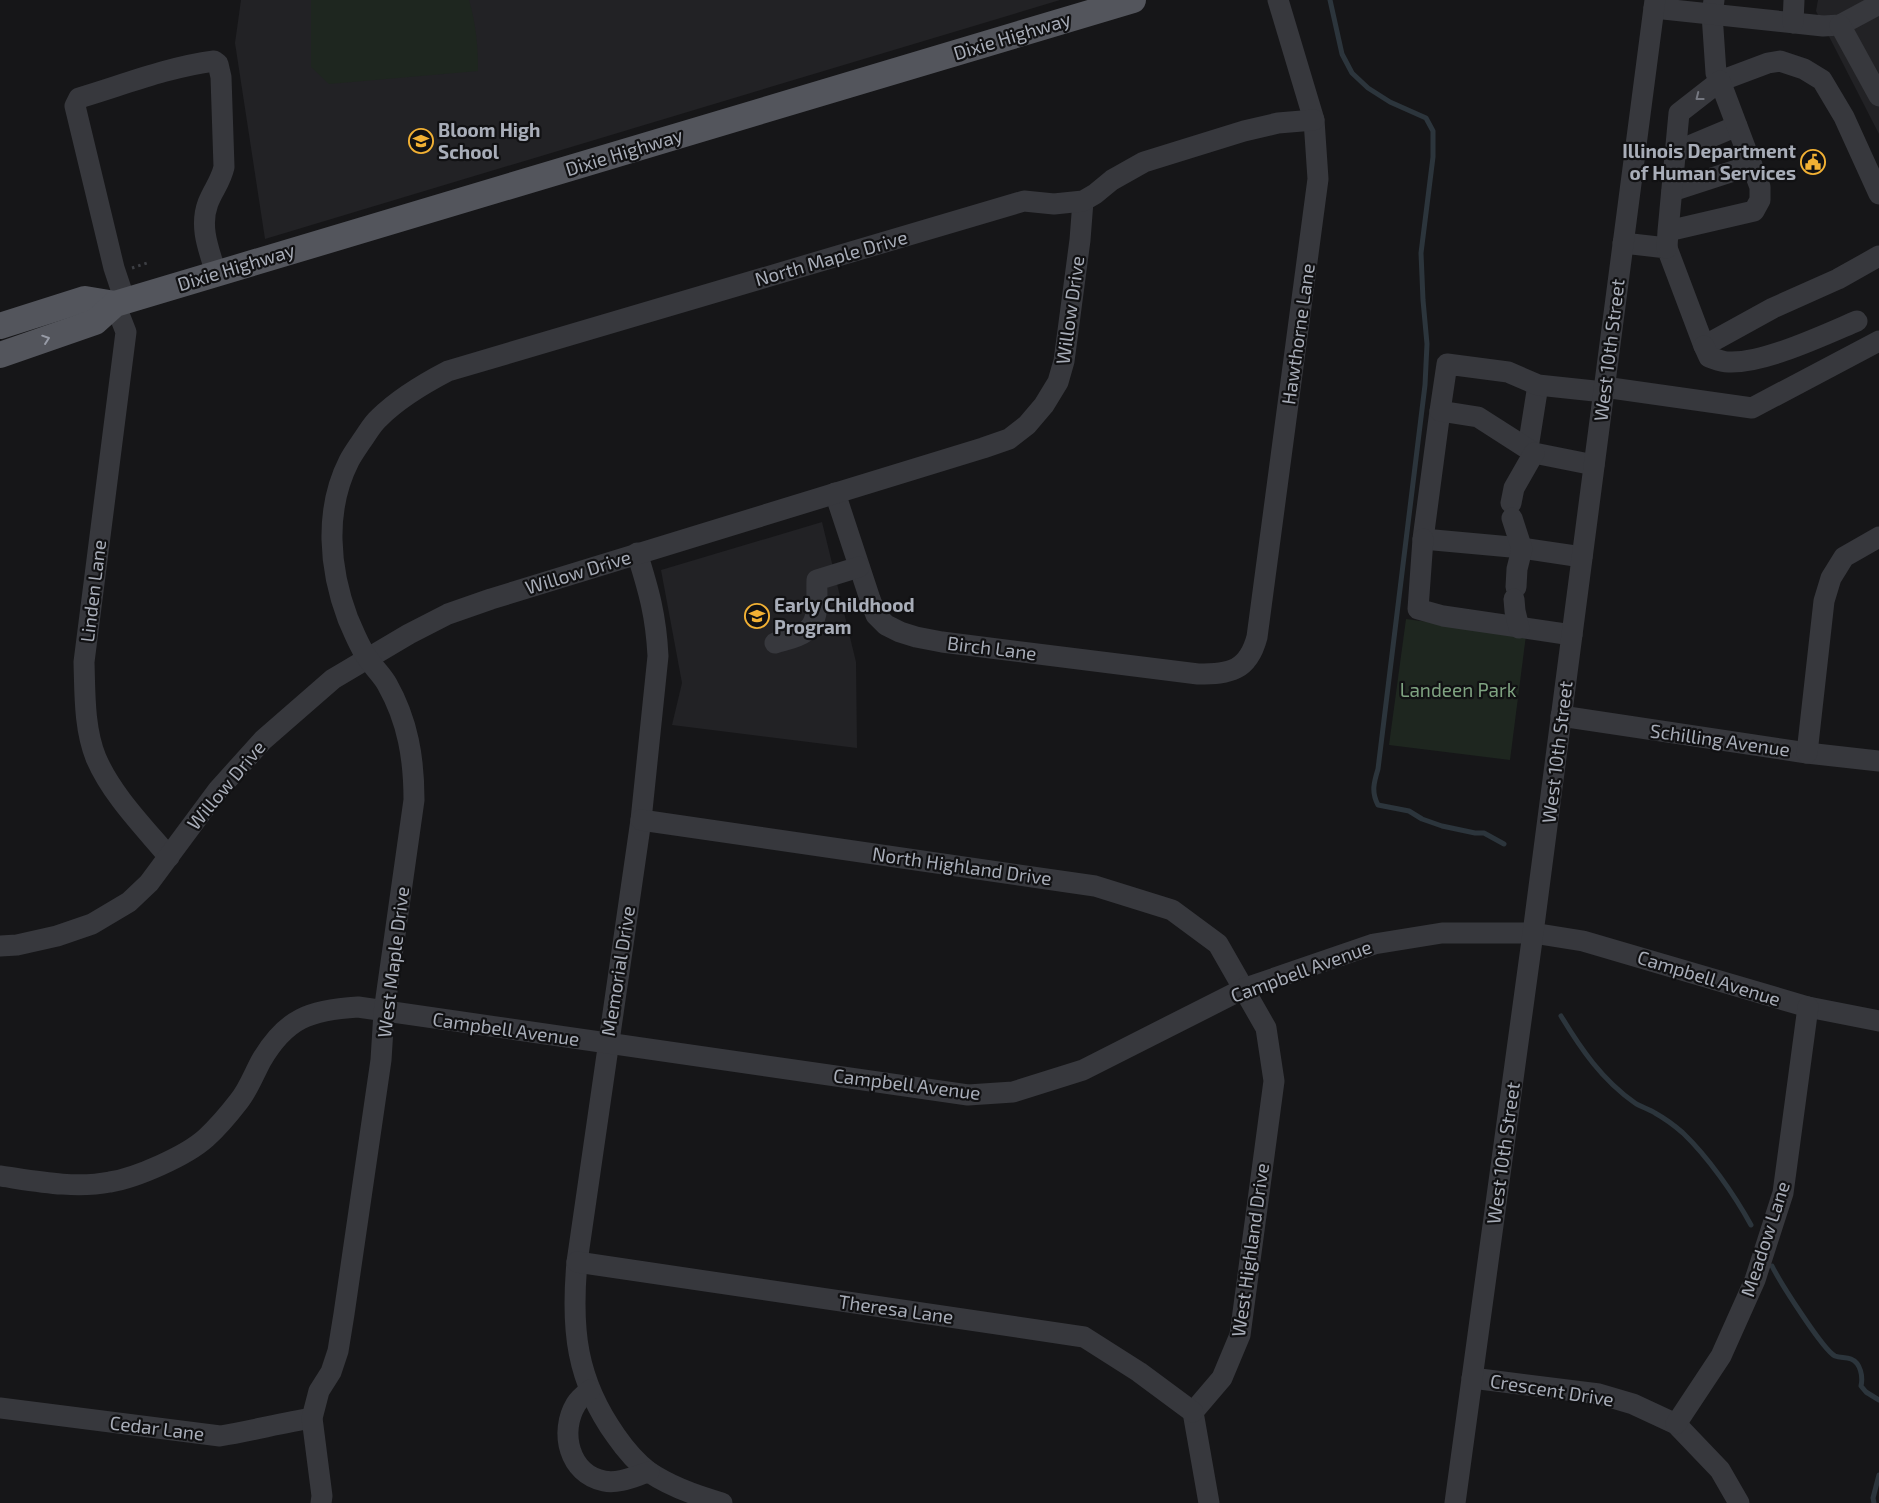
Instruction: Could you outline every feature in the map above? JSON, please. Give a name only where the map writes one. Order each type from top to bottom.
[{"type":"main road","name":"Dixie Highway","points":[[0,326],[85,299],[120,302],[1133,0]]},
{"type":"main road","name":"Dixie Highway","points":[[0,355],[95,322],[120,302]]},
{"type":"street","name":"Hawthorne Lane","points":[[1241,667],[1248,660],[1254,649],[1257,637],[1318,179],[1314,120],[1278,0]]},
{"type":"street","points":[[1792,23],[1794,0]]},
{"type":"street","points":[[1654,4],[1713,7],[1792,23],[1823,26],[1840,25],[1878,7]]},
{"type":"street","name":"West 10th Street","points":[[1455,1503],[1533,933],[1654,4]]},
{"type":"street","points":[[1623,243],[1668,240],[1754,211],[1760,200],[1760,186],[1716,73],[1713,7]]},
{"type":"street","points":[[1840,25],[1879,96]]},
{"type":"street","name":"Linden Lane","points":[[169,857],[120,799],[107,780],[95,756],[85,706],[84,662],[126,332],[114,268],[75,106],[79,98],[202,62],[214,61],[218,64],[221,77],[224,167],[221,181],[215,188],[207,205],[203,223],[207,245],[216,273]]},
{"type":"street","points":[[1857,321],[1804,344],[1756,359],[1727,362],[1709,357],[1668,240],[1679,113],[1720,81],[1768,63],[1780,62],[1804,69],[1822,80],[1844,117],[1879,194]]},
{"type":"street","name":"North Maple Drive","points":[[364,438],[378,418],[411,390],[448,371],[1024,201],[1054,204],[1083,200],[1095,194],[1112,180],[1144,162],[1244,131],[1278,123],[1314,120]]},
{"type":"street","points":[[1675,152],[1737,126]]},
{"type":"street","points":[[1672,191],[1752,165]]},
{"type":"street","name":"Willow Drive","points":[[0,946],[17,945],[57,936],[92,924],[129,902],[149,883],[218,790],[263,740],[333,679],[408,634],[448,614],[491,599],[983,448],[1009,438],[1028,424],[1044,405],[1058,382],[1064,361],[1080,240],[1083,200]]},
{"type":"street","points":[[1704,346],[1773,308],[1838,279],[1879,256]]},
{"type":"street","points":[[1572,635],[1444,616],[1418,609],[1423,539],[1447,364],[1508,372],[1538,385],[1604,390],[1752,408],[1879,341]]},
{"type":"street","points":[[1520,628],[1514,611],[1517,569],[1522,549],[1512,510],[1514,488],[1531,451],[1538,385]]},
{"type":"street","points":[[1440,411],[1478,417],[1531,451],[1594,465]]},
{"type":"street","name":"West Maple Drive","points":[[321,1503],[322,1496],[312,1418],[319,1391],[331,1372],[338,1351],[381,1060],[384,1012],[414,800],[414,769],[410,739],[401,712],[386,683],[367,658],[348,619],[336,580],[331,545],[333,518],[339,490],[349,461],[364,438]]},
{"type":"street","name":"Birch Lane","points":[[835,493],[876,614],[886,625],[900,632],[942,642],[1198,674],[1229,672],[1241,667]]},
{"type":"street","points":[[1807,753],[1824,601],[1831,578],[1844,557],[1879,537]]},
{"type":"street","points":[[1423,539],[1582,556]]},
{"type":"street","name":"Memorial Drive","points":[[637,553],[652,599],[657,630],[658,656],[641,820],[607,1043],[577,1262],[574,1298],[576,1333],[582,1366],[590,1390],[605,1420],[627,1451],[649,1472],[675,1487],[722,1503]]},
{"type":"street","points":[[775,643],[805,633],[813,625],[817,580],[859,567]]},
{"type":"street","name":"Schilling Avenue","points":[[1561,716],[1807,753],[1879,761]]},
{"type":"street","name":"North Highland Drive","points":[[641,820],[1095,886],[1172,910],[1218,944],[1243,988]]},
{"type":"street","name":"Campbell Avenue","points":[[0,1176],[77,1184],[109,1183],[131,1177],[183,1153],[205,1139],[241,1099],[273,1043],[290,1025],[311,1014],[332,1009],[358,1007],[968,1095],[1014,1092],[1083,1070],[1243,988],[1374,944],[1442,933],[1533,933],[1583,941],[1808,1007],[1879,1021]]},
{"type":"street","name":"West Highland Drive","points":[[1193,1412],[1222,1378],[1240,1335],[1274,1081],[1266,1028],[1243,988]]},
{"type":"street","name":"Meadow Lane","points":[[1676,1424],[1721,1356],[1755,1280],[1783,1193],[1808,1007]]},
{"type":"street","name":"Theresa Lane","points":[[577,1262],[1084,1337],[1140,1372],[1193,1412]]},
{"type":"street","name":"Crescent Drive","points":[[1472,1378],[1599,1394],[1633,1404],[1676,1424],[1720,1470],[1739,1503]]},
{"type":"street","points":[[590,1390],[576,1403],[569,1421],[567,1438],[574,1461],[588,1476],[604,1481],[618,1482],[649,1472]]},
{"type":"street","name":"Cedar Lane","points":[[0,1408],[220,1436],[312,1418]]},
{"type":"street","points":[[1193,1412],[1209,1503]]},
{"type":"path","points":[[130,268],[147,263]]},
{"type":"shaded area","name":"Bloom High School","points":[[241,0],[1060,0],[265,239],[235,43]]},
{"type":"shaded area","points":[[1818,0],[1879,0],[1879,134],[1816,11]]},
{"type":"shaded area","name":"Early Childhood Program","points":[[822,522],[856,662],[857,748],[672,725],[682,683],[661,570]]},
{"type":"green space","points":[[311,0],[469,0],[476,35],[478,71],[329,84],[311,67]]},
{"type":"green space","name":"Landeen Park","points":[[1406,619],[1526,635],[1510,760],[1389,745]]},
{"type":"waterway","points":[[1330,0],[1342,54],[1352,73],[1368,88],[1390,102],[1426,118],[1433,131],[1433,157],[1421,253],[1427,344],[1425,385],[1378,769],[1374,783],[1374,796],[1378,805],[1409,811],[1422,819],[1442,826],[1484,833],[1504,844]]},
{"type":"waterway","points":[[1561,1016],[1593,1063],[1612,1084],[1635,1103],[1669,1122],[1683,1133],[1702,1153],[1720,1176],[1751,1225]]},
{"type":"waterway","points":[[1772,1266],[1792,1300],[1821,1342],[1835,1356],[1854,1361],[1859,1367],[1862,1379],[1861,1386],[1866,1392],[1879,1400]]},
{"type":"waterway","points":[[1874,1503],[1873,1498],[1879,1475]]},
{"type":"place","name":"Bloom High School","points":[[421,141]]},
{"type":"place","name":"Illinois Department of Human Services","points":[[1813,162]]},
{"type":"place","name":"Early Childhood Program","points":[[757,616]]}]
